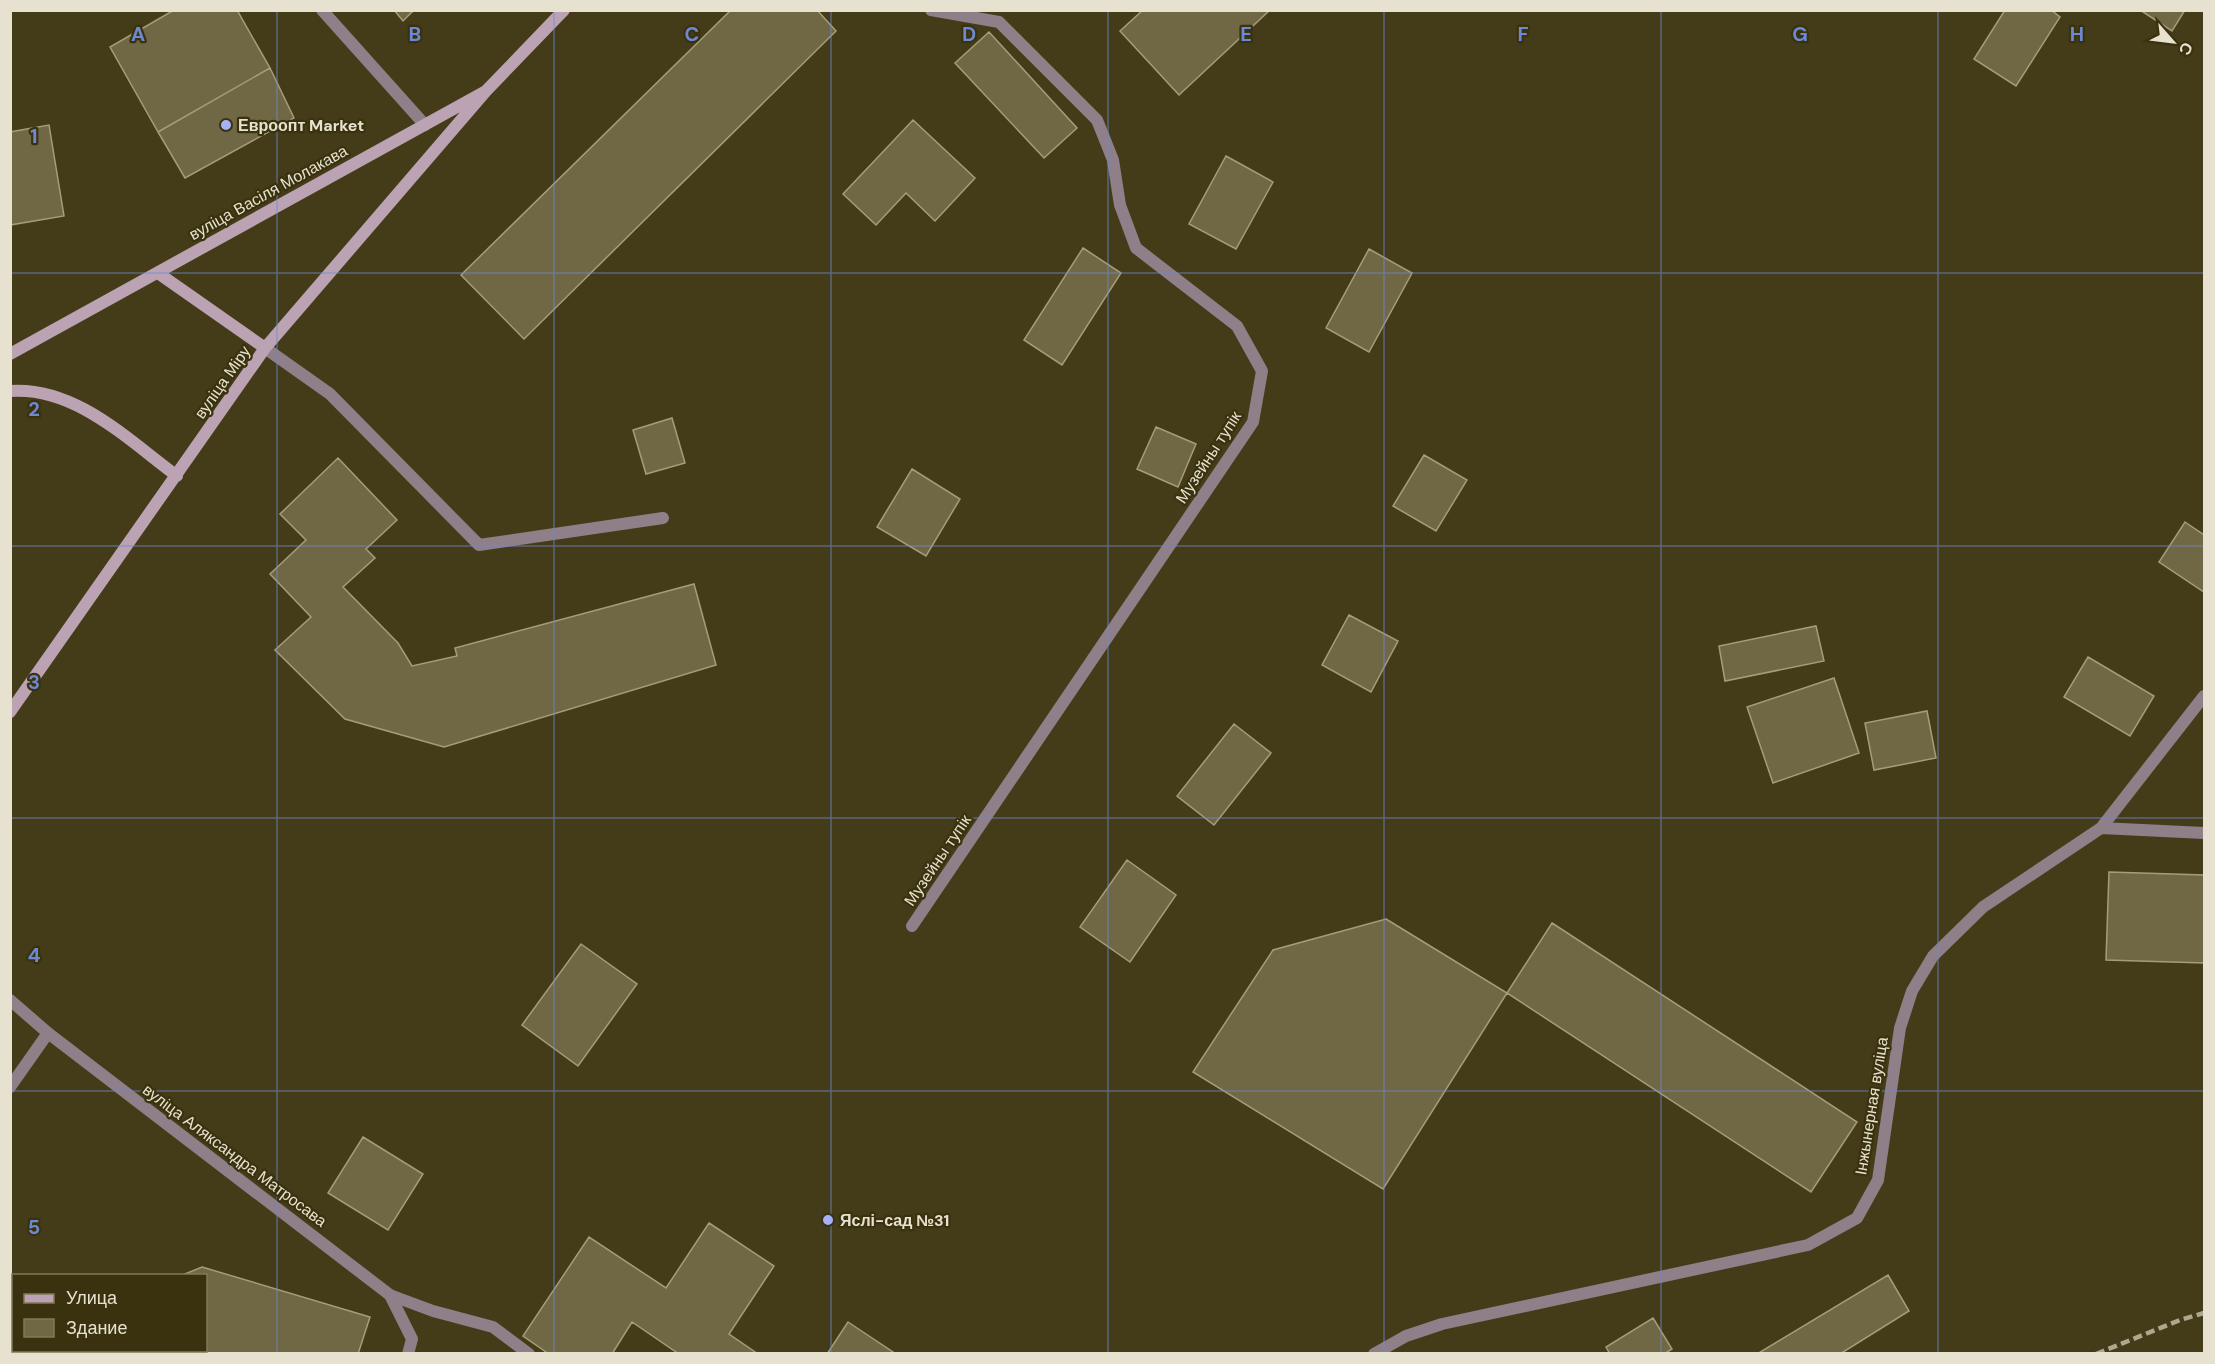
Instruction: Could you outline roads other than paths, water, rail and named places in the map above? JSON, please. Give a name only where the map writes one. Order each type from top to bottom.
[{"type":"street","points":[[322,10],[425,125]]},
{"type":"street","name":"вуліца Васіля Молакава","points":[[10,354],[486,91],[564,10]]},
{"type":"street","name":"Музейны тупік","points":[[912,926],[1253,422],[1262,371],[1237,326],[1136,248],[1120,205],[1113,160],[1097,120],[999,22],[931,10]]},
{"type":"street","name":"вуліца Міру","points":[[10,712],[177,477],[265,348],[486,91]]},
{"type":"street","points":[[158,273],[330,394],[479,545],[663,518]]},
{"type":"street","points":[[10,391],[30,389],[65,399],[102,420],[177,477]]},
{"type":"street","name":"Інжынерная вуліца","points":[[1374,1353],[1406,1336],[1442,1324],[1808,1245],[1857,1218],[1878,1180],[1900,1028],[1912,991],[1933,956],[1983,907],[2101,828],[2205,696]]},
{"type":"street","points":[[2101,828],[2205,832]]},
{"type":"street","name":"вуліца Аляксандра Матросава","points":[[10,1000],[48,1033],[390,1295],[412,1339],[408,1353]]},
{"type":"street","points":[[10,1087],[48,1033]]},
{"type":"street","points":[[390,1295],[433,1311],[493,1327],[530,1353]]},
{"type":"railway","points":[[2096,1354],[2180,1320],[2204,1313]]},
{"type":"place","name":"Евроопт Market","points":[[226,125]]},
{"type":"place","name":"Яслі-сад №31","points":[[828,1220]]}]
